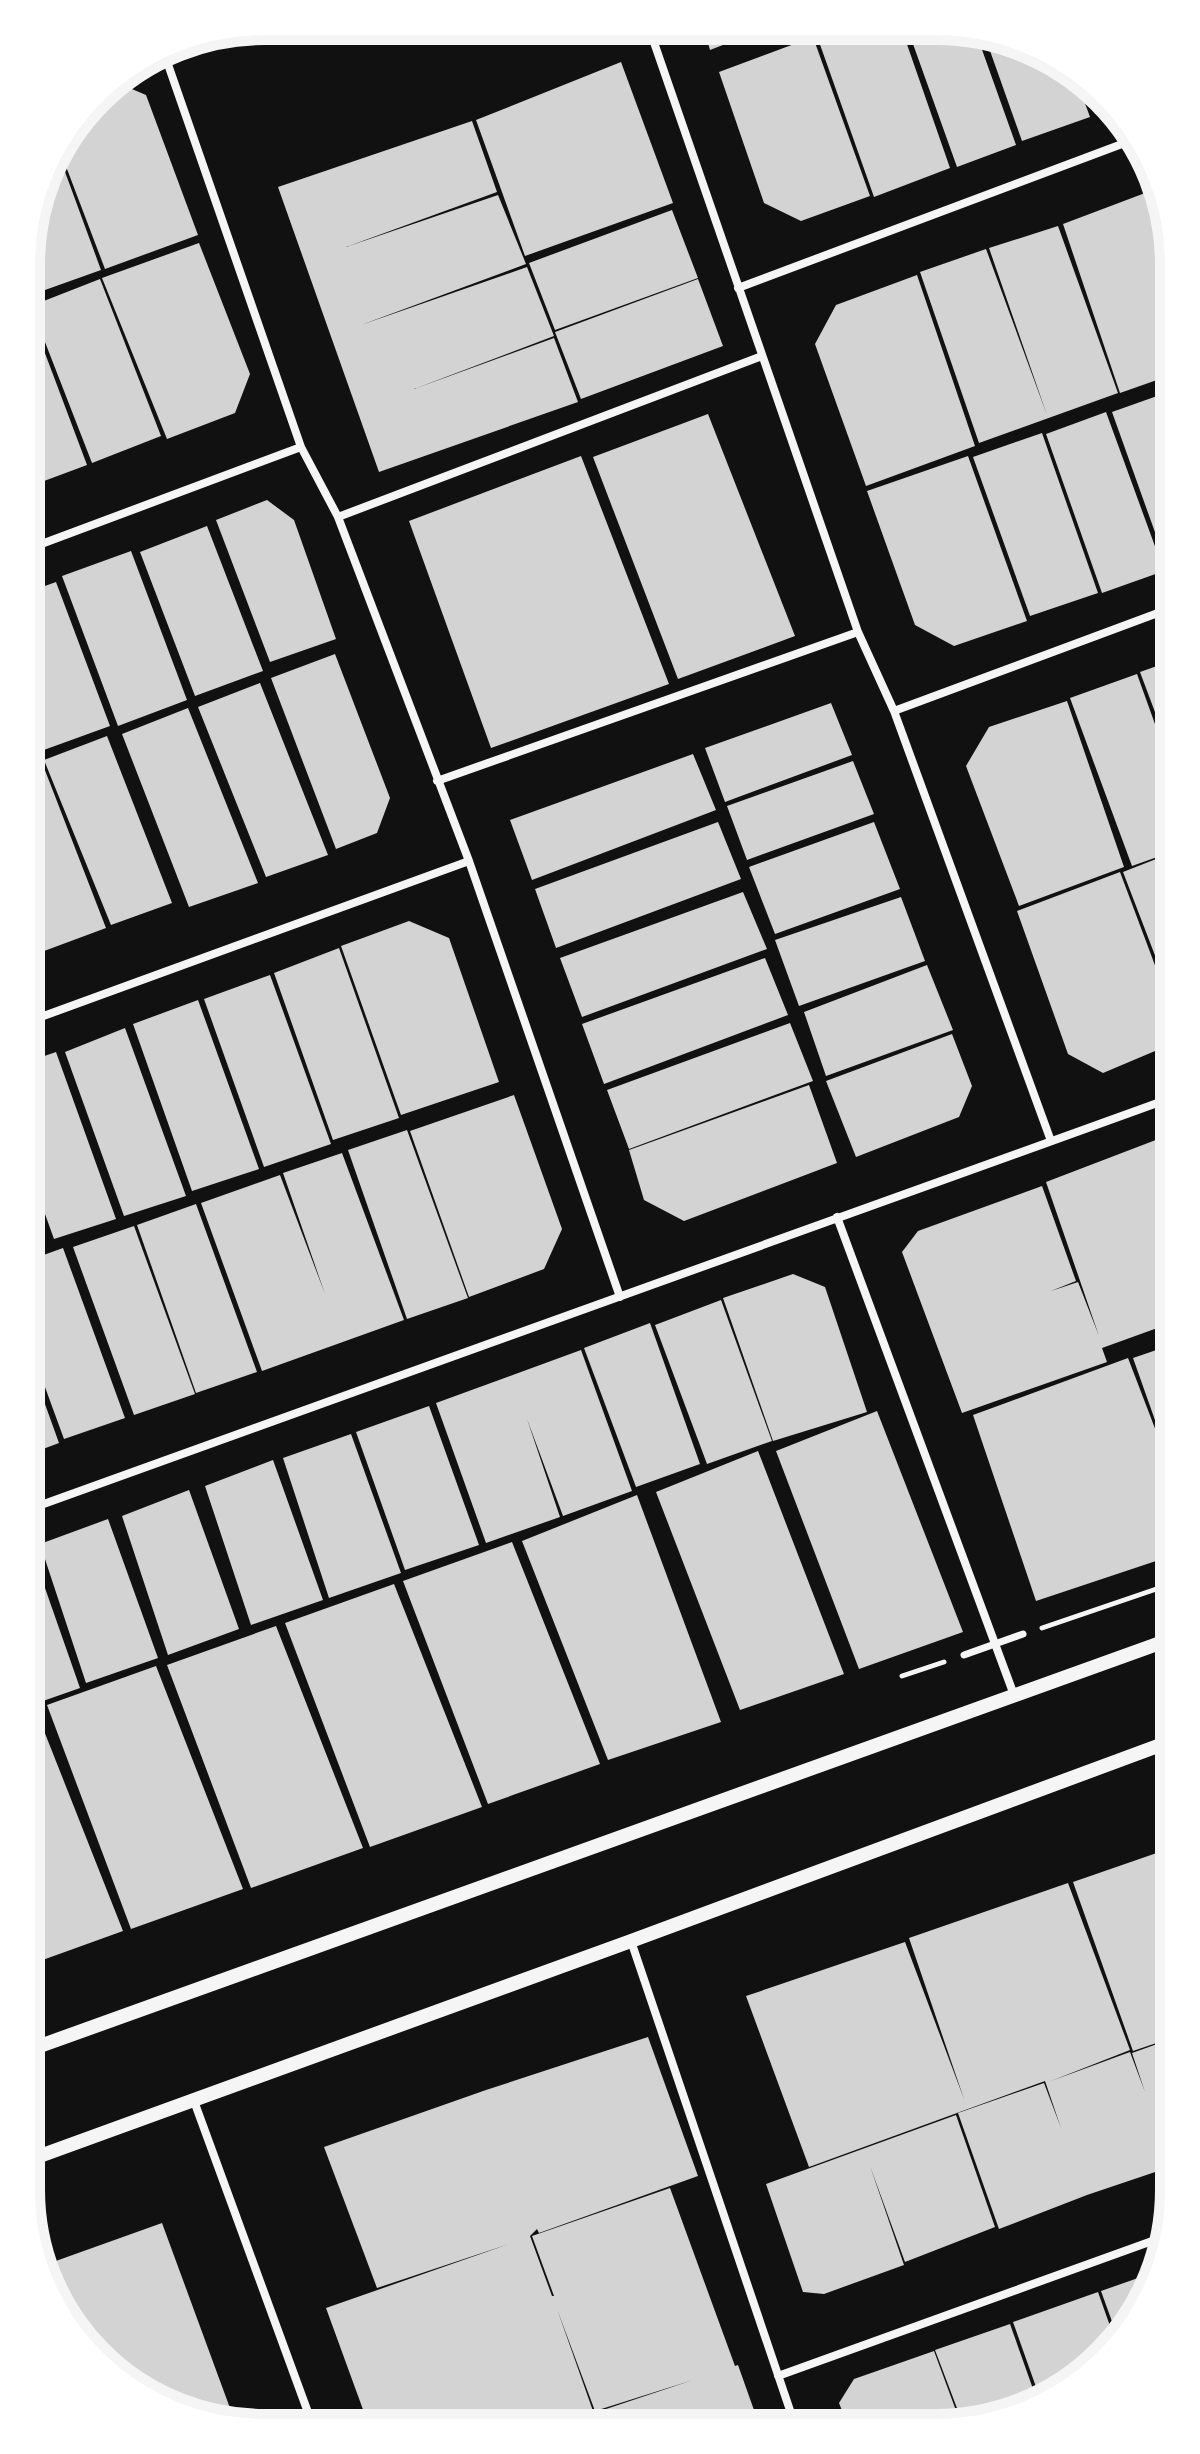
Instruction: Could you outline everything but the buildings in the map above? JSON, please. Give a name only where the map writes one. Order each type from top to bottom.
[{"type":"street","points":[[653,40],[858,632],[894,711],[1051,1141]]},
{"type":"street","points":[[167,62],[301,447],[338,517],[469,861],[620,1297]]},
{"type":"street","points":[[738,288],[1124,143]]},
{"type":"street","points":[[338,517],[762,356]]},
{"type":"street","points":[[40,545],[301,447]]},
{"type":"street","points":[[894,711],[1160,612]]},
{"type":"street","points":[[437,781],[858,632]]},
{"type":"street","points":[[40,1017],[469,861]]},
{"type":"street","points":[[40,1505],[1160,1102]]},
{"type":"street","points":[[837,1217],[1014,1695]]},
{"type":"street","points":[[964,1655],[1023,1634]]},
{"type":"street","points":[[40,2046],[1160,1643]]},
{"type":"street","points":[[40,2156],[1160,1745]]},
{"type":"street","points":[[631,1941],[791,2414]]},
{"type":"street","points":[[194,2101],[309,2414]]},
{"type":"street","points":[[778,2376],[1154,2240]]},
{"type":"path","points":[[1023,1634],[1160,1588]]},
{"type":"path","points":[[902,1676],[964,1655]]}]
